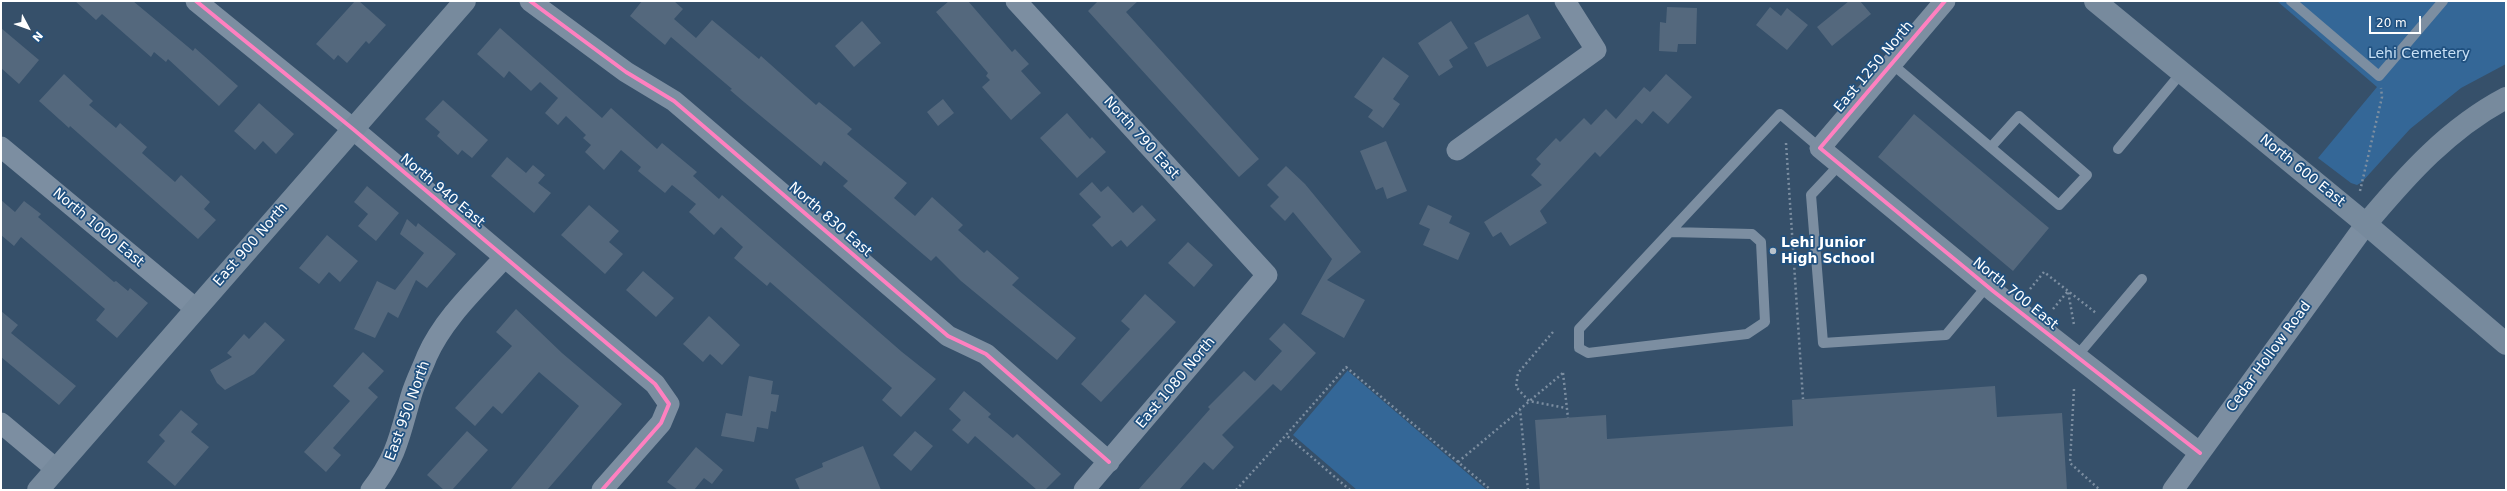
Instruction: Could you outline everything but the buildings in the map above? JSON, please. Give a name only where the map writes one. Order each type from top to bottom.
[{"type":"street","name":"North 940 East","points":[[196,1],[353,128],[504,258],[655,384],[669,404],[661,423],[602,490]]},
{"type":"street","name":"East 900 North","points":[[38,490],[464,1]]},
{"type":"street","name":"North 830 East","points":[[530,1],[626,72],[674,101],[948,336],[986,354],[1109,462]]},
{"type":"street","name":"North 790 East","points":[[1016,1],[1267,275]]},
{"type":"street","points":[[1457,150],[1596,50],[1565,1]]},
{"type":"street","name":"East 1250 North","points":[[1820,148],[1945,1]]},
{"type":"street","name":"North 600 East","points":[[2095,1],[2366,224],[2506,344]]},
{"type":"street","points":[[2366,224],[2401,183],[2442,141],[2485,109],[2506,98]]},
{"type":"street","name":"North 1000 East","points":[[1,147],[196,309]]},
{"type":"street","name":"North 700 East","points":[[1820,148],[1986,286],[2200,453]]},
{"type":"street","name":"Cedar Hollow Road","points":[[2173,490],[2366,224]]},
{"type":"street","name":"East 950 North","points":[[371,490],[390,463],[399,442],[411,394],[428,354],[457,310],[504,258]]},
{"type":"street","name":"East 1080 North","points":[[1084,490],[1267,275]]},
{"type":"street","points":[[1,424],[56,469]]},
{"type":"lane","points":[[2291,1],[2378,76],[2443,1]]},
{"type":"lane","points":[[1892,64],[2060,205],[2087,175],[2019,116],[1991,147]]},
{"type":"lane","points":[[2118,148],[2182,72]]},
{"type":"lane","points":[[1670,232],[1752,234],[1761,242],[1765,322],[1747,334],[1588,353],[1578,348],[1579,329],[1780,114],[1820,148]]},
{"type":"lane","points":[[1840,164],[1811,195],[1823,344],[1946,335],[1986,286]]},
{"type":"lane","points":[[2076,356],[2142,279]]},
{"type":"path","points":[[2360,191],[2382,97],[2378,76]]},
{"type":"path","points":[[1786,143],[1802,399]]},
{"type":"path","points":[[2030,289],[2044,272],[2101,317]]},
{"type":"path","points":[[2053,309],[2068,291]]},
{"type":"path","points":[[2068,291],[2074,325]]},
{"type":"path","points":[[1553,332],[1518,373],[1516,387],[1529,401],[1566,408]]},
{"type":"path","points":[[1236,490],[1346,367],[1491,490]]},
{"type":"path","points":[[1458,462],[1563,373],[1568,418]]},
{"type":"path","points":[[2074,389],[2070,464],[2100,490]]},
{"type":"path","points":[[1520,409],[1528,490]]},
{"type":"path","points":[[1286,435],[1350,490]]},
{"type":"green space","name":"Lehi Cemetery","points":[[2277,1],[2506,1],[2506,64],[2461,88],[2410,129],[2362,182],[2357,185],[2351,183],[2318,158],[2377,87]]},
{"type":"green space","points":[[1348,370],[1487,490],[1357,490],[1293,435]]},
{"type":"cycle path","points":[[196,1],[353,129],[655,384],[669,404],[661,423],[602,490]]},
{"type":"cycle path","points":[[530,1],[626,72],[674,101],[948,336],[986,354],[1109,462]]},
{"type":"cycle path","points":[[1945,1],[1820,148],[1993,291],[2200,453]]},
{"type":"place","name":"Lehi Junior High School","points":[[1773,251]]}]
